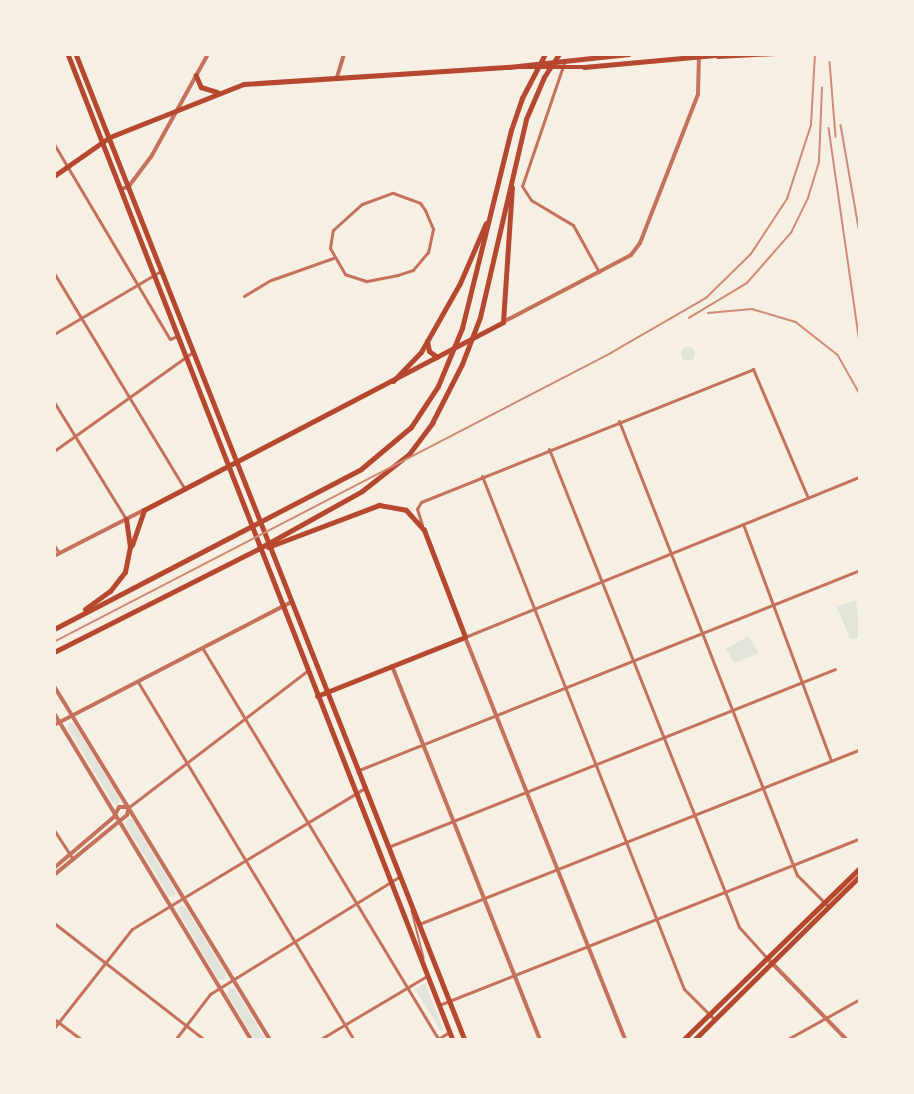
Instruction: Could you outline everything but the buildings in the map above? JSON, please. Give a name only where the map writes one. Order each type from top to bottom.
[{"type":"highway","points":[[54,628],[361,469],[411,427],[447,367],[462,328],[511,130],[531,77],[545,54]]},
{"type":"highway","points":[[54,652],[258,549],[362,491],[392,470],[432,423],[462,364],[480,317],[526,119],[544,77],[559,54]]},
{"type":"highway","points":[[502,322],[514,166]]},
{"type":"highway","points":[[393,381],[413,363],[460,283],[491,210]]},
{"type":"highway","points":[[427,339],[429,351],[437,357]]},
{"type":"highway","points":[[258,549],[379,505],[406,510],[424,530]]},
{"type":"highway","points":[[77,616],[116,585],[130,555],[144,510]]},
{"type":"highway","points":[[126,519],[130,555]]},
{"type":"main road","points":[[68,54],[104,141],[282,606],[453,1040]]},
{"type":"main road","points":[[76,54],[465,1040]]},
{"type":"main road","points":[[54,176],[110,137],[217,92],[244,84],[509,67],[628,54]]},
{"type":"main road","points":[[708,57],[729,54]]},
{"type":"main road","points":[[509,67],[563,68],[699,56],[776,54]]},
{"type":"main road","points":[[196,75],[201,87],[217,92]]},
{"type":"main road","points":[[144,510],[502,322]]},
{"type":"main road","points":[[317,696],[465,637],[424,530]]},
{"type":"main road","points":[[683,1040],[860,868]]},
{"type":"main road","points":[[694,1040],[860,876]]},
{"type":"street","points":[[122,189],[129,186],[208,54]]},
{"type":"street","points":[[337,77],[344,54]]},
{"type":"street","points":[[502,322],[631,255],[647,229],[699,90],[699,56]]},
{"type":"street","points":[[565,60],[522,186],[531,200],[573,225],[599,272]]},
{"type":"street","points":[[54,144],[170,339],[179,335]]},
{"type":"street","points":[[393,194],[420,203],[430,219],[433,239],[428,252],[413,270],[387,278],[354,279],[345,274],[333,257],[330,238],[339,221],[381,196],[393,194]]},
{"type":"street","points":[[244,296],[271,280],[333,257]]},
{"type":"street","points":[[54,334],[162,271]]},
{"type":"street","points":[[54,273],[184,490]]},
{"type":"street","points":[[54,451],[193,351]]},
{"type":"street","points":[[424,530],[417,507],[431,498],[753,369],[808,498]]},
{"type":"street","points":[[54,402],[126,519]]},
{"type":"street","points":[[619,421],[797,875],[829,907]]},
{"type":"street","points":[[549,449],[739,927],[847,1040]]},
{"type":"street","points":[[482,476],[684,989],[715,1020]]},
{"type":"street","points":[[625,1040],[465,637],[860,477]]},
{"type":"street","points":[[54,545],[56,555],[144,510]]},
{"type":"street","points":[[743,524],[831,760]]},
{"type":"street","points":[[357,771],[860,570]]},
{"type":"street","points":[[54,725],[291,602]]},
{"type":"street","points":[[202,648],[438,1040],[449,1032]]},
{"type":"street","points":[[392,666],[540,1040]]},
{"type":"street","points":[[388,847],[835,669]]},
{"type":"street","points":[[54,868],[127,815],[129,807],[308,671]]},
{"type":"street","points":[[137,682],[354,1040]]},
{"type":"street","points":[[54,686],[270,1040]]},
{"type":"street","points":[[54,713],[251,1040]]},
{"type":"street","points":[[419,924],[860,749]]},
{"type":"street","points":[[54,1028],[132,929],[365,788]]},
{"type":"street","points":[[54,875],[116,815],[120,806],[129,807]]},
{"type":"street","points":[[54,830],[71,857]]},
{"type":"street","points":[[439,1005],[860,838]]},
{"type":"street","points":[[174,1040],[210,994],[391,885],[400,876]]},
{"type":"street","points":[[54,923],[204,1040]]},
{"type":"street","points":[[319,1040],[427,976]]},
{"type":"street","points":[[786,1040],[860,999]]},
{"type":"street","points":[[54,1019],[82,1040]]},
{"type":"lane","points":[[412,908],[423,965]]},
{"type":"shaded area","points":[[688,347],[693,349],[695,354],[693,359],[688,361],[683,359],[681,354],[683,349]]},
{"type":"shaded area","points":[[856,600],[860,638],[850,639],[837,607]]},
{"type":"shaded area","points":[[748,636],[759,653],[734,663],[726,649]]},
{"type":"shaded area","points":[[69,723],[74,724],[120,799],[118,804],[113,803],[68,728]]},
{"type":"shaded area","points":[[127,819],[132,819],[176,892],[174,897],[169,896],[125,824]]},
{"type":"shaded area","points":[[180,906],[185,907],[226,974],[224,980],[218,979],[178,911]]},
{"type":"shaded area","points":[[425,983],[443,1029],[441,1031],[415,989]]},
{"type":"shaded area","points":[[229,988],[235,989],[266,1040],[255,1040],[227,994]]},
{"type":"railway","points":[[54,642],[611,353],[706,298],[751,254],[787,199],[811,125],[815,54]]},
{"type":"railway","points":[[830,62],[836,137]]},
{"type":"railway","points":[[689,318],[747,283],[791,233],[808,198],[819,162],[822,88]]},
{"type":"railway","points":[[841,125],[860,234]]},
{"type":"railway","points":[[829,128],[860,342]]},
{"type":"railway","points":[[708,313],[752,309],[796,322],[838,355],[860,394]]}]
